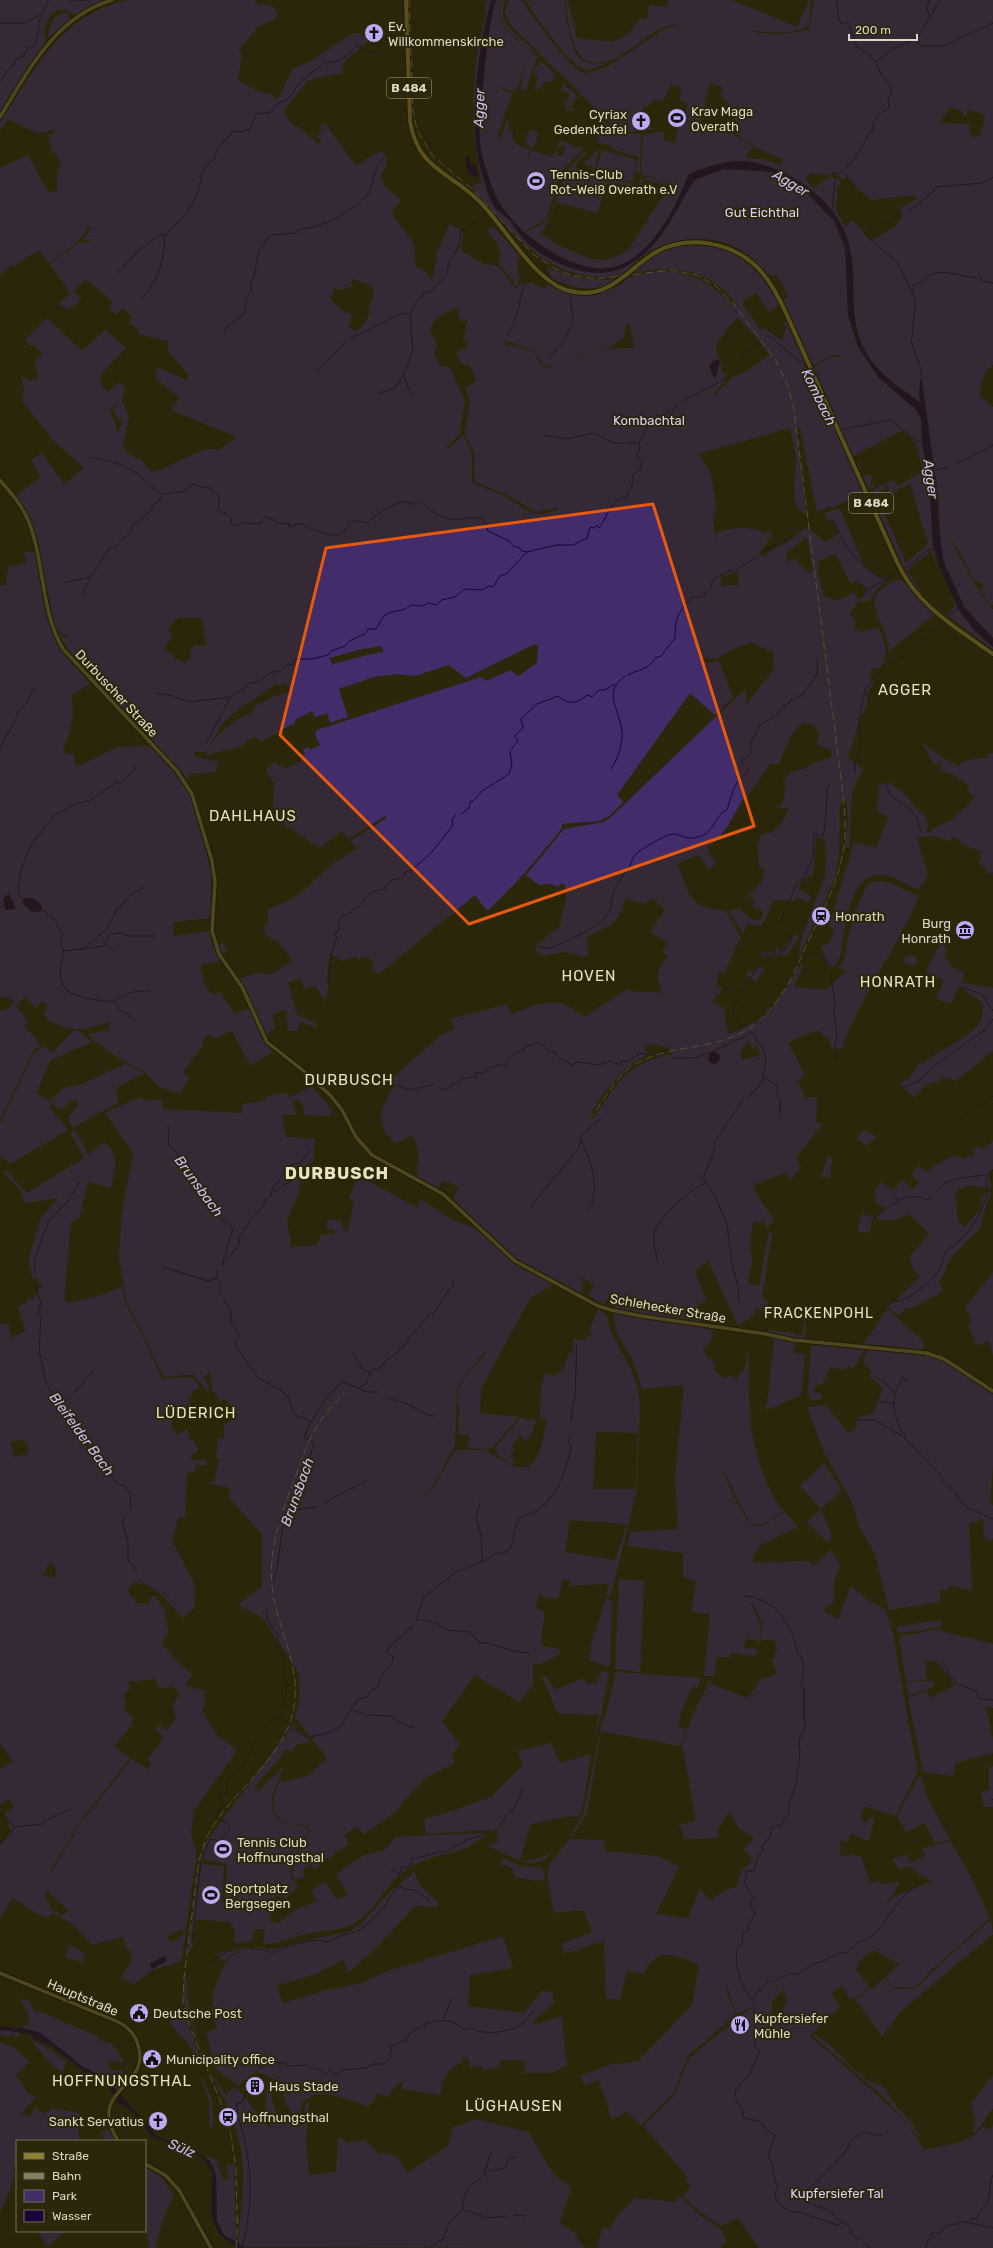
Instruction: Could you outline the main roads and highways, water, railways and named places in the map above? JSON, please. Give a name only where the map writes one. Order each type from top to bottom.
[{"type":"main road","points":[[0,117],[33,64],[56,34],[82,14],[112,0]]},
{"type":"main road","name":"B 484","points":[[406,0],[410,121],[417,146],[434,168],[478,201],[543,276],[566,290],[580,292],[595,291],[617,283],[656,252],[687,243],[719,246],[735,252],[751,263],[769,282],[784,308],[897,562],[910,587],[927,605],[993,654]]},
{"type":"main road","name":"Durbuscher Straße","points":[[0,480],[24,512],[36,551],[52,624],[63,649],[177,771]]},
{"type":"main road","name":"Schlehecker Straße","points":[[177,771],[187,784],[193,798],[212,861],[215,882],[212,931],[218,954],[242,987],[267,1042],[306,1072],[330,1096],[342,1110],[356,1137],[370,1153],[382,1162],[443,1194],[511,1258],[598,1306],[626,1314],[809,1342],[936,1355],[952,1363],[993,1391]]},
{"type":"main road","name":"Hauptstraße","points":[[0,1973],[116,2021],[129,2029],[137,2041],[140,2060],[135,2073],[112,2102],[109,2121],[118,2140]]},
{"type":"main road","points":[[146,2165],[165,2175],[176,2186],[211,2248]]},
{"type":"water","name":"Agger","points":[[491,0],[496,0],[488,37],[484,74],[480,131],[482,153],[486,169],[500,203],[505,211],[523,231],[536,242],[564,259],[581,265],[607,268],[622,264],[647,246],[658,232],[676,203],[688,175],[712,165],[739,161],[756,163],[784,173],[812,190],[834,213],[848,240],[851,253],[855,321],[863,347],[868,356],[881,372],[921,403],[919,394],[920,381],[922,380],[938,495],[938,516],[943,561],[965,608],[993,638],[993,647],[973,629],[959,610],[940,569],[933,541],[929,481],[922,443],[921,419],[917,411],[878,377],[858,347],[848,315],[845,248],[834,221],[808,194],[772,172],[724,169],[694,181],[658,239],[638,259],[625,267],[602,273],[589,272],[564,266],[541,254],[529,244],[510,221],[496,209],[488,192],[478,158],[475,140],[475,99],[479,58]]},
{"type":"water","points":[[469,156],[472,173],[471,165],[476,164],[478,177],[474,178],[473,175],[468,175],[465,157]]},
{"type":"water","points":[[718,359],[720,361],[715,379],[709,367],[712,362]]},
{"type":"water","points":[[9,894],[16,909],[5,910],[3,898]]},
{"type":"water","points":[[25,898],[32,898],[41,904],[42,910],[37,913],[29,910],[22,902]]},
{"type":"water","points":[[712,1052],[716,1052],[720,1058],[716,1064],[712,1064],[708,1060],[708,1056]]},
{"type":"water","points":[[165,1956],[167,1961],[152,1969],[150,1963]]},
{"type":"water","points":[[0,2026],[23,2028],[41,2033],[82,2066],[107,2079],[158,2137],[189,2147],[210,2161],[216,2175],[217,2221],[225,2236],[234,2240],[244,2248],[237,2248],[228,2242],[219,2234],[214,2224],[211,2213],[212,2172],[202,2158],[178,2146],[152,2137],[135,2114],[116,2101],[112,2092],[104,2083],[84,2072],[51,2046],[36,2040],[30,2034],[0,2030]]},
{"type":"waterway","points":[[40,16],[49,0]]},
{"type":"waterway","points":[[69,0],[91,0]]},
{"type":"waterway","points":[[485,0],[490,5]]},
{"type":"waterway","points":[[837,0],[838,16],[841,24],[848,22],[857,47],[869,54],[876,62],[881,74],[890,84],[892,92],[888,99],[889,108],[881,113]]},
{"type":"waterway","points":[[929,0],[927,8],[930,18]]},
{"type":"waterway","points":[[876,62],[891,50],[918,37],[940,0]]},
{"type":"waterway","points":[[0,23],[24,23],[40,15]]},
{"type":"waterway","points":[[0,82],[8,70],[14,65],[14,61],[21,56],[24,56],[29,46],[31,49],[36,43],[40,19]]},
{"type":"waterway","points":[[915,40],[922,46],[944,46],[993,23]]},
{"type":"waterway","points":[[385,41],[392,34]]},
{"type":"waterway","points":[[118,273],[138,251],[161,234],[165,237],[169,230],[183,218],[195,197],[199,184],[202,181],[200,177],[204,168],[215,158],[217,148],[234,131],[242,132],[251,128],[256,114],[271,112],[277,104],[287,100],[302,80],[325,62],[335,62],[347,56],[358,45],[367,51],[382,53]]},
{"type":"waterway","points":[[838,174],[848,165],[863,145],[869,133],[873,130],[873,123],[878,115]]},
{"type":"waterway","points":[[224,333],[228,325],[241,317],[246,309],[246,299],[251,291],[251,283],[254,277],[259,250],[270,235],[296,233],[299,229],[326,223],[346,213],[362,201],[367,195],[376,169],[388,156]]},
{"type":"waterway","points":[[909,211],[934,191],[935,187],[982,183],[993,177]]},
{"type":"waterway","points":[[832,210],[835,181]]},
{"type":"waterway","points":[[901,214],[871,227],[867,234],[899,266],[912,293]]},
{"type":"waterway","points":[[419,299],[426,291],[429,293],[447,274],[449,261],[455,254],[459,243],[461,229],[477,222]]},
{"type":"waterway","points":[[143,297],[153,284],[159,270],[165,238]]},
{"type":"waterway","points":[[912,338],[915,304],[913,294],[914,284],[921,283],[927,277],[941,272],[981,278],[983,281],[993,283]]},
{"type":"waterway","points":[[519,306],[524,282]]},
{"type":"waterway","points":[[570,297],[573,319]]},
{"type":"waterway","points":[[378,394],[396,387],[404,374],[413,351],[410,315],[417,300]]},
{"type":"waterway","points":[[508,335],[516,318],[518,309]]},
{"type":"waterway","points":[[350,339],[402,313],[410,315]]},
{"type":"waterway","points":[[548,358],[565,340],[571,325]]},
{"type":"waterway","name":"Kombach","points":[[766,337],[768,335],[807,367],[836,430]]},
{"type":"waterway","points":[[911,340],[920,365],[922,381]]},
{"type":"waterway","points":[[317,372],[345,342]]},
{"type":"waterway","name":"Kombach","points":[[743,358],[748,350],[756,346],[757,342]]},
{"type":"waterway","name":"Kombach","points":[[733,371],[738,364]]},
{"type":"waterway","points":[[404,375],[409,390],[415,396]]},
{"type":"waterway","name":"Kombach","points":[[682,401],[724,380]]},
{"type":"waterway","name":"Kombach","points":[[175,697],[189,702],[231,697],[235,693],[242,691],[249,683],[259,682],[270,673],[279,671],[289,664],[292,665],[295,659],[312,659],[328,655],[331,651],[345,646],[351,640],[365,634],[368,629],[376,629],[388,613],[405,609],[411,605],[423,606],[428,603],[437,605],[441,600],[455,597],[464,589],[482,590],[489,586],[493,587],[500,576],[506,574],[527,552],[556,545],[573,545],[587,538],[590,527],[594,528],[597,525],[599,528],[616,501],[626,497],[632,486],[633,474],[640,471],[642,464],[637,455],[640,448],[639,443],[652,418],[656,420],[656,415],[661,416],[663,414],[664,417],[668,411],[671,412],[676,408],[677,403]]},
{"type":"waterway","name":"Kombach","points":[[843,429],[891,420],[922,444]]},
{"type":"waterway","points":[[544,435],[568,439],[592,433],[611,442],[623,443]]},
{"type":"waterway","points":[[628,443],[639,443]]},
{"type":"waterway","points":[[955,465],[993,445]]},
{"type":"waterway","points":[[64,583],[91,577],[109,549],[116,546],[132,530],[132,526],[147,514],[163,495],[129,469],[110,461],[89,457]]},
{"type":"waterway","name":"Agger","points":[[936,470],[947,467]]},
{"type":"waterway","points":[[164,494],[185,491],[192,484],[206,488],[208,487],[219,497],[218,510],[229,515],[232,519],[231,522],[235,526],[243,522],[248,524],[261,523],[266,516],[281,524],[289,523],[289,527],[300,523],[331,535],[341,533],[355,520],[367,523],[389,507],[403,502],[409,502],[414,505],[419,501],[439,515],[450,519],[462,519]]},
{"type":"waterway","points":[[463,518],[483,518],[488,531],[509,541],[513,546],[520,548],[522,551],[527,552]]},
{"type":"waterway","points":[[824,522],[834,522],[847,548],[867,569],[885,580],[896,572]]},
{"type":"waterway","points":[[800,530],[804,528]]},
{"type":"waterway","points":[[764,551],[791,537]]},
{"type":"waterway","points":[[905,568],[927,551],[935,548]]},
{"type":"waterway","points":[[737,569],[756,558]]},
{"type":"waterway","points":[[628,675],[647,667],[655,658],[661,656],[675,638],[675,626],[678,616],[687,602],[692,597],[702,597],[711,588],[713,579],[734,569]]},
{"type":"waterway","points":[[82,594],[91,577]]},
{"type":"waterway","points":[[862,597],[867,590],[885,580]]},
{"type":"waterway","points":[[948,616],[958,608]]},
{"type":"waterway","points":[[914,648],[943,621]]},
{"type":"waterway","points":[[890,664],[907,655]]},
{"type":"waterway","points":[[744,765],[741,761],[751,753],[750,741],[756,734],[760,725],[777,715],[783,706],[789,703],[790,700],[793,701],[798,696],[802,696],[816,676],[817,660]]},
{"type":"waterway","points":[[856,758],[862,748],[859,720],[866,688],[884,667]]},
{"type":"waterway","points":[[611,769],[620,751],[622,741],[622,731],[613,694],[614,688],[625,676]]},
{"type":"waterway","points":[[461,814],[469,808],[470,802],[473,801],[482,791],[509,774],[512,765],[510,751],[518,741],[514,736],[523,728],[521,719],[537,704],[558,696],[566,701],[576,702],[587,695],[592,697],[599,690],[605,690],[615,684]]},
{"type":"waterway","points":[[0,749],[20,710],[27,703],[33,688]]},
{"type":"waterway","name":"Kombach","points":[[157,693],[172,696]]},
{"type":"waterway","name":"Kombach","points":[[207,743],[230,698]]},
{"type":"waterway","points":[[855,761],[855,773]]},
{"type":"waterway","points":[[24,900],[19,896],[18,889],[22,867],[31,845],[54,816],[74,804],[91,800],[116,783],[123,781],[136,767]]},
{"type":"waterway","points":[[538,947],[548,948],[557,946],[583,933],[600,922],[610,910],[612,897],[617,884],[629,867],[634,856],[643,849],[659,839],[672,834],[687,838],[694,838],[704,835],[712,828],[723,812],[727,810],[731,796],[738,781],[749,769]]},
{"type":"waterway","points":[[885,784],[895,799],[906,806],[914,814],[917,818],[922,833]]},
{"type":"waterway","points":[[779,925],[796,885],[805,875],[813,857],[814,833],[823,837],[826,816],[827,788],[829,787]]},
{"type":"waterway","points":[[328,984],[331,954],[337,938],[334,934],[340,929],[338,922],[343,915],[351,913],[353,908],[357,909],[371,893],[384,889],[393,879],[397,880],[404,876],[405,872],[412,870],[433,851],[453,825],[452,819],[456,815]]},
{"type":"waterway","points":[[82,950],[107,929],[116,911],[131,895],[144,887]]},
{"type":"waterway","points":[[0,907],[7,903]]},
{"type":"waterway","points":[[42,910],[53,917],[63,934],[61,944],[64,952],[61,967],[61,979],[64,987],[78,996],[114,1002],[122,1012],[126,1013],[136,1022]]},
{"type":"waterway","points":[[779,930],[789,933]]},
{"type":"waterway","points":[[64,951],[105,946],[106,940],[110,934],[120,933],[129,936],[154,936]]},
{"type":"waterway","points":[[763,957],[766,954],[777,955],[785,949],[789,945],[792,936],[790,934]]},
{"type":"waterway","points":[[106,946],[114,951]]},
{"type":"waterway","points":[[811,952],[816,953],[830,964],[830,968]]},
{"type":"waterway","points":[[734,1014],[735,1005],[740,992],[760,964]]},
{"type":"waterway","points":[[830,973],[835,1001],[834,1010],[837,1038],[834,1049],[836,1058]]},
{"type":"waterway","points":[[961,987],[982,994],[993,1011]]},
{"type":"waterway","points":[[114,1002],[122,996],[130,993],[150,991]]},
{"type":"waterway","points":[[736,1018],[741,1026],[747,1026]]},
{"type":"waterway","points":[[901,1088],[919,1081],[938,1063],[986,1029],[993,1019]]},
{"type":"waterway","points":[[751,1032],[764,1050],[766,1059],[763,1077],[776,1085],[778,1093],[777,1096],[780,1100],[780,1112]]},
{"type":"waterway","points":[[669,1054],[674,1058],[694,1058],[712,1052],[747,1035]]},
{"type":"waterway","points":[[441,1089],[448,1089],[452,1084],[460,1081],[461,1079],[470,1077],[476,1078],[476,1073],[483,1073],[490,1067],[498,1067],[497,1064],[506,1066],[507,1062],[513,1055],[524,1050],[526,1045],[532,1046],[536,1042],[543,1045],[551,1052],[555,1052],[557,1056]]},
{"type":"waterway","points":[[577,1062],[599,1065],[610,1061],[620,1065],[622,1061],[627,1062],[640,1053],[650,1055],[667,1051]]},
{"type":"waterway","points":[[558,1057],[572,1065],[577,1062]]},
{"type":"waterway","points":[[748,1097],[762,1083],[763,1078]]},
{"type":"waterway","points":[[396,1085],[409,1090],[433,1085]]},
{"type":"waterway","points":[[961,1118],[993,1096]]},
{"type":"waterway","points":[[703,1177],[713,1155],[716,1140],[744,1098]]},
{"type":"waterway","points":[[532,1208],[535,1201],[579,1148],[581,1137],[601,1118]]},
{"type":"waterway","name":"Brunsbach","points":[[168,1126],[169,1145],[177,1153],[181,1163],[188,1167],[197,1186],[221,1218],[233,1228],[222,1265]]},
{"type":"waterway","points":[[581,1140],[588,1155],[593,1175],[594,1195],[592,1203],[588,1209]]},
{"type":"waterway","points":[[222,1265],[239,1245],[239,1238],[243,1234],[244,1227],[247,1228],[249,1221],[264,1205],[266,1198],[271,1196],[272,1190],[290,1165],[300,1163],[310,1150]]},
{"type":"waterway","points":[[893,1301],[898,1301],[911,1296],[938,1272],[946,1252],[965,1236],[977,1218],[987,1196],[986,1182],[988,1176],[993,1170]]},
{"type":"waterway","points":[[936,1192],[945,1183],[965,1177],[986,1175]]},
{"type":"waterway","points":[[273,1192],[294,1179]]},
{"type":"waterway","points":[[704,1179],[715,1196],[727,1224],[732,1265],[738,1285],[739,1302]]},
{"type":"waterway","name":"Bleifelder Bach","points":[[35,1273],[34,1261],[49,1220],[69,1200],[80,1181]]},
{"type":"waterway","points":[[657,1261],[654,1244],[654,1234],[657,1227],[676,1204],[693,1190],[706,1183]]},
{"type":"waterway","points":[[893,1195],[898,1200]]},
{"type":"waterway","points":[[866,1226],[883,1211],[904,1198],[918,1197],[927,1200],[932,1198]]},
{"type":"waterway","points":[[163,1267],[208,1281],[218,1278]]},
{"type":"waterway","name":"Brunsbach","points":[[217,1270],[217,1276],[220,1282]]},
{"type":"waterway","points":[[359,1388],[365,1384],[372,1370],[382,1367],[384,1362],[399,1351],[428,1316],[435,1312],[449,1289],[453,1286],[454,1280]]},
{"type":"waterway","name":"Bleifelder Bach","points":[[34,1282],[41,1303],[38,1314],[41,1317],[39,1350],[46,1383],[76,1431],[118,1485],[123,1485],[130,1491],[131,1510]]},
{"type":"waterway","name":"Brunsbach","points":[[220,1286],[219,1293],[224,1298],[231,1312],[231,1321],[240,1337],[234,1343],[258,1378],[281,1390],[289,1398],[293,1411],[298,1416],[311,1421],[304,1437],[314,1443],[307,1468],[291,1504],[282,1530],[277,1571],[273,1582]]},
{"type":"waterway","name":"Brunsbach","points":[[571,1421],[575,1395],[577,1344]]},
{"type":"waterway","points":[[353,1352],[362,1369],[371,1372]]},
{"type":"waterway","points":[[73,1394],[93,1371]]},
{"type":"waterway","points":[[874,1376],[888,1385],[894,1393]]},
{"type":"waterway","points":[[903,1376],[895,1393],[894,1409],[896,1418],[905,1438],[939,1473],[943,1480],[956,1493],[959,1500],[968,1508],[993,1519]]},
{"type":"waterway","points":[[903,1381],[907,1379]]},
{"type":"waterway","points":[[312,1420],[328,1395],[343,1382],[367,1392],[377,1392]]},
{"type":"waterway","points":[[386,1397],[409,1405],[425,1414],[435,1416]]},
{"type":"waterway","points":[[59,1406],[69,1398]]},
{"type":"waterway","points":[[881,1401],[894,1404]]},
{"type":"waterway","points":[[857,1420],[875,1420],[905,1438]]},
{"type":"waterway","name":"Brunsbach","points":[[530,1653],[517,1652],[487,1643],[480,1643],[469,1632],[447,1630],[436,1623],[416,1619],[424,1597],[456,1572],[490,1558],[495,1554],[503,1553],[508,1550],[513,1542],[516,1525],[519,1520],[542,1507],[559,1484],[567,1465],[571,1447],[568,1442],[571,1434]]},
{"type":"waterway","points":[[324,1504],[334,1497],[365,1481]]},
{"type":"waterway","points":[[480,1503],[476,1518],[481,1534],[482,1562]]},
{"type":"waterway","points":[[289,1511],[316,1507]]},
{"type":"waterway","name":"Bleifelder Bach","points":[[126,1517],[122,1521],[128,1542],[128,1561],[138,1571]]},
{"type":"waterway","name":"Bleifelder Bach","points":[[139,1579],[146,1586]]},
{"type":"waterway","name":"Bleifelder Bach","points":[[149,1592],[158,1596]]},
{"type":"waterway","name":"Bleifelder Bach","points":[[163,1593],[176,1606]]},
{"type":"waterway","points":[[745,1596],[766,1602],[774,1608],[787,1624],[792,1634],[804,1668],[801,1684],[804,1690],[804,1718],[806,1726],[799,1739],[800,1751],[796,1785],[789,1802],[789,1813],[781,1825],[771,1828],[770,1837],[762,1846],[763,1850],[758,1857],[754,1871],[745,1871],[747,1874],[744,1883],[753,1897],[750,1901],[750,1905],[755,1912],[748,1928],[749,1930],[743,1933],[742,1944],[738,1946],[736,1960],[741,1982],[754,2002]]},
{"type":"waterway","points":[[266,1609],[268,1621],[278,1636],[276,1647]]},
{"type":"waterway","name":"Brunsbach","points":[[311,1737],[334,1731],[342,1724],[358,1699],[367,1697],[372,1689],[377,1688],[384,1671],[392,1663],[393,1657],[387,1652],[389,1647],[413,1626]]},
{"type":"waterway","points":[[279,1651],[284,1657],[284,1677],[287,1684],[285,1685],[286,1693],[283,1709]]},
{"type":"waterway","points":[[941,1664],[947,1669],[949,1676],[958,1684],[976,1691],[980,1699],[993,1700]]},
{"type":"waterway","points":[[353,1710],[364,1714]]},
{"type":"waterway","name":"Brunsbach","points":[[268,1724],[281,1714],[281,1712]]},
{"type":"waterway","points":[[368,1715],[390,1716],[406,1726],[414,1727]]},
{"type":"waterway","name":"Brunsbach","points":[[277,1717],[284,1720],[287,1724]]},
{"type":"waterway","name":"Brunsbach","points":[[291,1726],[294,1731],[307,1737]]},
{"type":"waterway","points":[[263,1731],[267,1727]]},
{"type":"waterway","points":[[257,1737],[261,1733]]},
{"type":"waterway","points":[[252,1749],[256,1740]]},
{"type":"waterway","points":[[218,1819],[216,1817],[223,1802],[220,1795],[227,1792],[228,1781],[242,1768],[250,1751]]},
{"type":"waterway","points":[[500,1825],[507,1814],[513,1810],[523,1788]]},
{"type":"waterway","points":[[15,1827],[42,1824],[46,1820],[70,1809]]},
{"type":"waterway","points":[[0,1812],[15,1827],[0,1844]]},
{"type":"waterway","points":[[192,1941],[201,1862],[210,1839],[221,1841],[230,1827],[228,1823],[220,1820]]},
{"type":"waterway","points":[[391,1872],[393,1869],[399,1875],[402,1867],[408,1867],[412,1858],[419,1858],[441,1851],[444,1853],[467,1840],[487,1833]]},
{"type":"waterway","points":[[251,1948],[266,1950],[271,1953],[314,1940],[328,1942],[336,1937],[358,1931],[377,1915],[400,1886],[404,1889],[415,1890],[430,1901]]},
{"type":"waterway","points":[[772,1982],[789,1974],[799,1974],[814,1963],[821,1962],[840,1953],[847,1953],[850,1948],[854,1947],[858,1942],[867,1939],[874,1934],[900,1900],[915,1887]]},
{"type":"waterway","points":[[204,1965],[205,1966],[227,1951],[234,1950]]},
{"type":"waterway","points":[[753,2000],[757,1992],[761,1990],[768,1981]]},
{"type":"waterway","points":[[444,2019],[451,1999]]},
{"type":"waterway","points":[[754,2009],[756,2022],[755,2047],[760,2051],[750,2073],[735,2091],[736,2099],[742,2109],[744,2118],[759,2121],[768,2131],[775,2135],[768,2155],[778,2188],[775,2191],[776,2200],[785,2209],[797,2212]]},
{"type":"waterway","points":[[256,2072],[272,2063],[281,2063],[289,2066],[308,2065],[314,2069],[317,2068],[324,2074],[327,2074],[329,2070],[333,2074],[339,2074],[341,2070],[366,2068],[373,2064],[383,2064],[390,2059],[389,2055],[392,2051],[389,2046],[394,2046],[407,2040],[410,2033],[430,2023],[444,2021],[458,2025],[464,2030],[470,2028],[481,2032],[501,2032],[519,2026],[534,2010]]},
{"type":"waterway","name":"Sülz","points":[[11,2036],[16,2030]]},
{"type":"waterway","points":[[124,2070],[125,2063]]},
{"type":"waterway","points":[[119,2081],[122,2074]]},
{"type":"waterway","points":[[246,2094],[247,2086],[253,2077]]},
{"type":"waterway","points":[[242,2248],[249,2214],[250,2180],[246,2145],[236,2112],[238,2110],[236,2104],[242,2103],[245,2095]]},
{"type":"waterway","points":[[805,2201],[803,2196],[805,2192],[844,2154],[851,2141],[863,2132],[883,2136]]},
{"type":"waterway","points":[[484,2174],[491,2152]]},
{"type":"waterway","points":[[429,2248],[444,2238],[449,2223],[462,2210],[465,2194],[470,2186],[489,2171],[505,2168],[509,2158],[515,2157]]},
{"type":"waterway","points":[[969,2223],[971,2219],[977,2218],[980,2210],[987,2204],[993,2175]]},
{"type":"waterway","points":[[806,2202],[830,2211],[841,2222]]},
{"type":"waterway","points":[[463,2210],[486,2218],[506,2216]]},
{"type":"waterway","points":[[798,2212],[838,2225],[844,2221],[851,2230],[851,2234],[862,2240],[870,2248]]},
{"type":"waterway","points":[[515,2215],[525,2216]]},
{"type":"waterway","points":[[925,2248],[932,2233],[940,2233],[950,2225],[958,2224],[961,2221],[993,2228]]},
{"type":"railway","points":[[409,0],[413,111],[417,130],[432,155],[474,191],[533,254],[556,269],[571,275],[596,279],[671,270],[696,275],[716,286],[732,302],[775,359],[788,386],[794,410],[843,794],[845,818],[844,849],[836,880],[791,979],[776,1002],[764,1016],[747,1030],[733,1037],[717,1042],[670,1051],[640,1061],[622,1075],[590,1118]]},
{"type":"railway","points":[[237,2223],[236,2168],[230,2131],[222,2105],[189,2024],[183,2000],[184,1977],[199,1860],[207,1837],[216,1821],[276,1749],[292,1716],[295,1702],[294,1673],[275,1604],[272,1587],[271,1570],[275,1538],[284,1506],[308,1443],[324,1416],[345,1392]]},
{"type":"railway","points":[[236,2248],[238,2219]]},
{"type":"place","name":"Ev. Willkommenskirche","points":[[374,33]]},
{"type":"place","name":"Krav Maga Overath","points":[[677,118]]},
{"type":"place","name":"Cyriax Gedenktafel","points":[[641,121]]},
{"type":"place","name":"Tennis-Club Rot-Weiß Overath e.V","points":[[536,181]]},
{"type":"place","name":"Honrath","points":[[821,916]]},
{"type":"place","name":"Burg Honrath","points":[[965,930]]},
{"type":"place","name":"Tennis Club Hoffnungsthal","points":[[223,1849]]},
{"type":"place","name":"Sportplatz Bergsegen","points":[[211,1895]]},
{"type":"place","name":"Deutsche Post","points":[[139,2013]]},
{"type":"place","name":"Kupfersiefer Mühle","points":[[740,2025]]},
{"type":"place","name":"Municipality office","points":[[152,2059]]},
{"type":"place","name":"Haus Stade","points":[[255,2086]]},
{"type":"place","name":"Hoffnungsthal","points":[[228,2117]]},
{"type":"place","name":"Sankt Servatius","points":[[158,2121]]},
{"type":"district","name":"AGGER","points":[[905,690]]},
{"type":"district","name":"DAHLHAUS","points":[[253,816]]},
{"type":"district","name":"HOVEN","points":[[589,976]]},
{"type":"district","name":"HONRATH","points":[[898,982]]},
{"type":"district","name":"DURBUSCH","points":[[349,1080]]},
{"type":"district","name":"DURBUSCH","points":[[337,1173]]},
{"type":"district","name":"FRACKENPOHL","points":[[819,1313]]},
{"type":"district","name":"LÜDERICH","points":[[196,1413]]},
{"type":"district","name":"HOFFNUNGSTHAL","points":[[122,2081]]},
{"type":"district","name":"LÜGHAUSEN","points":[[514,2106]]},
{"type":"park label","name":"Gut Eichthal","points":[[762,212]]},
{"type":"park label","name":"Kombachtal","points":[[649,420]]},
{"type":"park label","name":"Kupfersiefer Tal","points":[[837,2193]]}]
